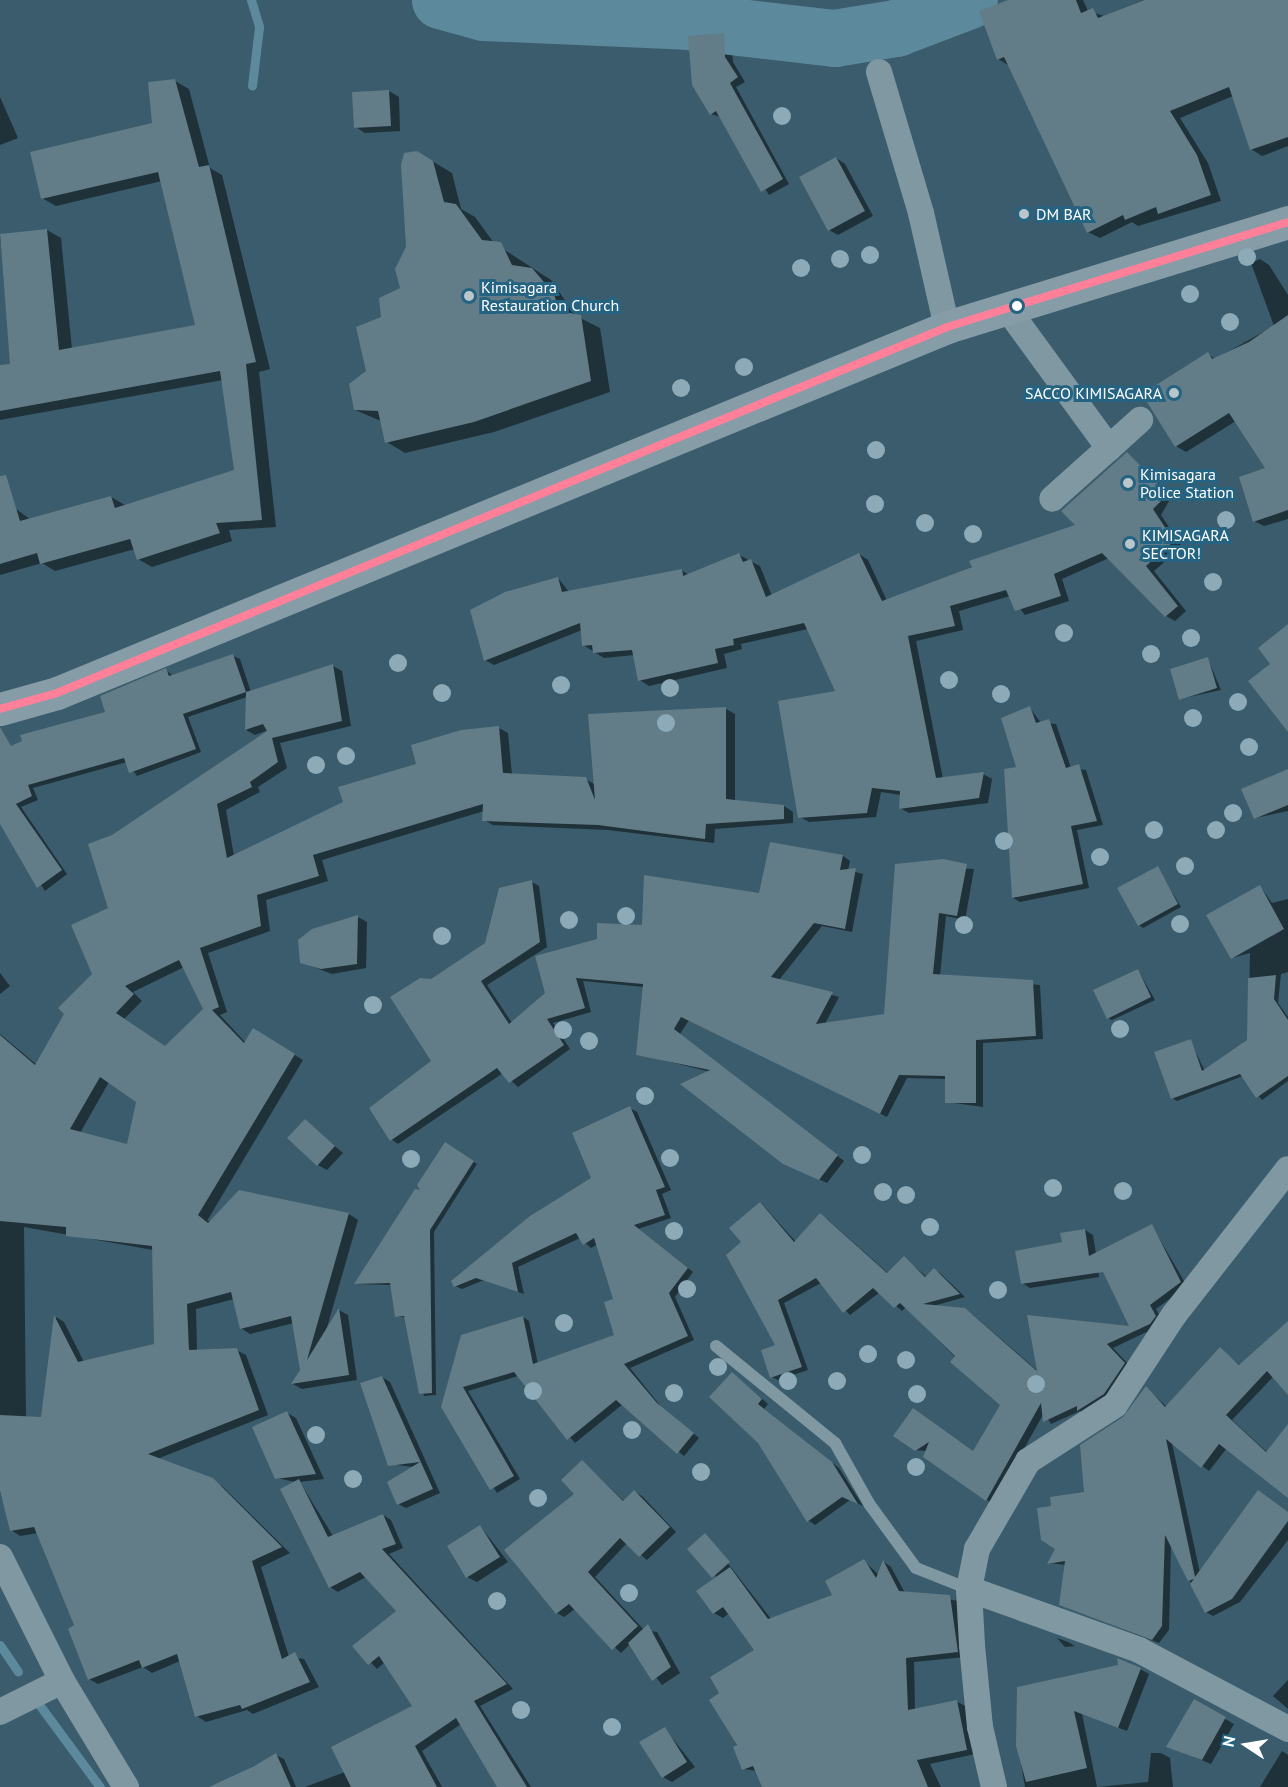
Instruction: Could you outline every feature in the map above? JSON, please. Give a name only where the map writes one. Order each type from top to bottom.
[{"type":"main road","points":[[0,709],[57,693],[947,327],[1009,311],[1288,222]]},
{"type":"street","points":[[879,72],[921,213],[947,327]]},
{"type":"street","points":[[1009,311],[1109,448]]},
{"type":"street","points":[[1053,499],[1140,420]]},
{"type":"street","points":[[994,1787],[980,1727],[969,1589],[976,1549],[1028,1461],[1115,1405],[1174,1315],[1288,1169]]},
{"type":"street","points":[[0,1557],[62,1681],[126,1787]]},
{"type":"street","points":[[969,1589],[1139,1650],[1288,1729]]},
{"type":"street","points":[[0,1712],[62,1681]]},
{"type":"lane","points":[[716,1346],[835,1443],[870,1505],[916,1568],[969,1589]]},
{"type":"building","points":[[1008,0],[1076,0],[1081,13],[1093,8],[1098,18],[1144,0],[1288,0],[1288,137],[1250,150],[1229,87],[1170,111],[1197,155],[1211,195],[1158,214],[1156,207],[1125,220],[1123,215],[1087,233],[1004,57],[997,60],[979,11]]},
{"type":"building","points":[[724,33],[725,57],[738,77],[730,83],[783,179],[761,192],[716,111],[710,115],[692,85],[688,36]]},
{"type":"building","points":[[175,79],[199,167],[209,165],[256,362],[246,364],[262,520],[216,523],[220,533],[137,560],[130,539],[40,564],[37,553],[0,564],[0,476],[6,475],[20,521],[111,496],[115,508],[234,470],[220,371],[0,411],[0,365],[10,364],[0,234],[47,229],[59,350],[195,325],[158,172],[41,199],[30,152],[152,123],[148,82]]},
{"type":"building","points":[[389,90],[391,126],[354,128],[352,92]]},
{"type":"building","name":"Kimisagara Restauration Church","points":[[417,151],[433,161],[444,202],[456,204],[482,240],[501,242],[512,265],[532,268],[554,294],[559,311],[581,315],[591,381],[474,422],[385,443],[378,411],[354,410],[349,384],[366,371],[356,327],[381,317],[379,298],[400,288],[395,269],[406,247],[401,165],[404,153]]},
{"type":"building","points":[[836,157],[865,211],[828,231],[799,177]]},
{"type":"building","points":[[1288,315],[1288,510],[1253,522],[1239,477],[1265,468],[1229,413],[1175,447],[1142,394],[1208,352],[1212,359],[1249,342]]},
{"type":"building","points":[[1127,452],[1163,489],[1163,499],[1153,509],[1174,541],[1146,566],[1178,606],[1165,617],[1102,553],[1054,574],[1061,596],[1015,611],[1006,590],[950,606],[955,626],[908,636],[936,778],[984,772],[979,798],[899,809],[900,791],[872,788],[867,813],[798,818],[778,701],[835,691],[804,623],[733,639],[734,645],[715,649],[718,663],[638,681],[632,650],[593,653],[592,645],[582,646],[580,623],[484,661],[470,610],[505,592],[558,577],[562,592],[682,569],[683,576],[739,553],[743,562],[751,559],[766,597],[859,553],[882,601],[972,567],[969,561],[1075,525],[1061,511]]},
{"type":"building","points":[[1288,624],[1288,732],[1248,681],[1270,664],[1258,648]]},
{"type":"building","points":[[233,654],[246,692],[183,714],[196,749],[129,773],[124,758],[28,785],[32,796],[16,804],[62,870],[37,888],[0,824],[0,727],[11,746],[22,741],[20,735],[105,712],[100,696],[166,668],[169,676]]},
{"type":"building","points":[[1208,657],[1217,688],[1179,700],[1170,669]]},
{"type":"building","points":[[333,664],[342,721],[272,738],[278,762],[250,782],[252,787],[217,804],[227,858],[343,802],[338,787],[416,764],[411,745],[461,730],[499,726],[503,773],[586,777],[595,800],[588,714],[726,707],[726,799],[784,805],[784,819],[706,824],[705,839],[598,825],[482,821],[483,804],[313,855],[319,876],[257,895],[261,926],[200,948],[219,1007],[212,1010],[244,1043],[253,1028],[295,1054],[198,1215],[208,1223],[239,1190],[349,1213],[307,1360],[339,1308],[349,1375],[291,1384],[300,1370],[291,1316],[240,1329],[231,1292],[187,1304],[189,1350],[237,1348],[259,1410],[148,1454],[213,1478],[282,1547],[252,1561],[282,1659],[295,1652],[310,1682],[242,1709],[240,1705],[195,1717],[177,1654],[142,1668],[139,1660],[88,1680],[68,1629],[74,1625],[34,1527],[10,1531],[0,1491],[0,1415],[41,1417],[54,1315],[78,1362],[154,1344],[152,1246],[66,1236],[66,1227],[0,1221],[0,1035],[35,1065],[64,1014],[58,1008],[92,974],[71,925],[108,908],[88,844],[112,835],[267,731],[263,724],[245,730],[246,692]],"holes":[[[179,960],[203,1009],[165,1046],[116,1013],[134,994],[125,986]],[[100,1077],[136,1102],[127,1144],[70,1129]]]},
{"type":"building","points":[[1030,706],[1036,723],[1049,719],[1066,768],[1079,764],[1097,821],[1071,826],[1083,884],[1012,898],[1004,769],[1016,767],[1001,718]]},
{"type":"building","points":[[1288,769],[1288,805],[1254,819],[1241,789]]},
{"type":"building","points":[[770,842],[843,855],[840,870],[856,868],[845,929],[814,923],[771,977],[833,992],[816,1024],[884,1014],[895,864],[943,859],[967,864],[957,916],[939,913],[933,974],[1033,980],[1036,1036],[976,1040],[976,1103],[945,1103],[945,1076],[899,1075],[880,1114],[681,1017],[674,1029],[838,1155],[819,1180],[783,1164],[680,1084],[710,1070],[636,1055],[643,984],[576,978],[585,1008],[547,1019],[564,1045],[509,1083],[497,1068],[390,1141],[369,1108],[431,1061],[390,997],[420,978],[431,979],[485,943],[499,888],[532,880],[540,942],[481,981],[509,1024],[545,993],[535,956],[597,939],[597,923],[642,925],[644,875],[759,893]]},
{"type":"building","points":[[1158,866],[1178,904],[1138,926],[1117,888]]},
{"type":"building","points":[[1260,885],[1284,929],[1231,959],[1206,915]]},
{"type":"building","points":[[358,915],[357,964],[321,969],[300,963],[298,940],[312,929]]},
{"type":"building","points":[[1138,969],[1151,997],[1107,1019],[1093,990]]},
{"type":"building","points":[[1276,975],[1274,999],[1288,1020],[1288,1076],[1256,1098],[1240,1074],[1171,1099],[1154,1052],[1191,1039],[1202,1071],[1247,1040],[1248,978]]},
{"type":"building","points":[[630,1106],[665,1187],[656,1190],[665,1215],[634,1225],[688,1268],[669,1293],[688,1336],[624,1364],[657,1403],[694,1433],[677,1454],[616,1400],[567,1440],[514,1372],[463,1387],[514,1476],[490,1490],[441,1407],[461,1335],[523,1316],[533,1364],[614,1335],[604,1302],[613,1299],[594,1238],[583,1245],[576,1233],[512,1263],[518,1292],[476,1278],[454,1287],[451,1281],[530,1216],[591,1178],[572,1133]]},
{"type":"building","points":[[305,1119],[335,1146],[317,1166],[287,1138]]},
{"type":"building","points":[[445,1142],[474,1161],[430,1230],[432,1393],[419,1394],[404,1316],[395,1317],[390,1283],[354,1284],[415,1189],[420,1190],[417,1185]]},
{"type":"building","points":[[760,1202],[794,1242],[820,1213],[887,1273],[904,1256],[925,1277],[934,1268],[960,1294],[923,1304],[965,1308],[1037,1371],[1027,1315],[1129,1326],[1103,1272],[1021,1284],[1015,1251],[1062,1242],[1060,1233],[1085,1229],[1089,1256],[1152,1224],[1181,1282],[1150,1305],[1156,1316],[1150,1324],[1107,1344],[1125,1363],[1104,1394],[1077,1411],[1077,1406],[1043,1422],[1041,1403],[986,1501],[923,1457],[929,1442],[915,1451],[893,1436],[913,1408],[973,1451],[1000,1405],[950,1362],[955,1356],[900,1303],[894,1308],[873,1288],[843,1313],[816,1278],[778,1300],[802,1367],[770,1378],[761,1350],[775,1345],[726,1255],[741,1242],[729,1228]]},
{"type":"building","points":[[1288,1321],[1288,1395],[1267,1371],[1226,1415],[1266,1452],[1288,1424],[1288,1498],[1219,1444],[1201,1468],[1166,1439],[1195,1577],[1258,1490],[1288,1512],[1288,1521],[1232,1599],[1205,1613],[1190,1584],[1194,1579],[1188,1581],[1165,1535],[1162,1626],[1152,1640],[1059,1605],[1065,1561],[1047,1564],[1055,1549],[1041,1540],[1037,1508],[1051,1506],[1050,1497],[1084,1492],[1080,1445],[1123,1417],[1146,1386],[1165,1407],[1220,1347],[1239,1365]]},
{"type":"building","points":[[732,1372],[762,1399],[758,1404],[832,1462],[858,1504],[842,1497],[807,1522],[758,1443],[709,1397]]},
{"type":"building","points":[[382,1376],[433,1489],[397,1505],[387,1482],[420,1462],[388,1466],[360,1383]]},
{"type":"building","points":[[287,1411],[316,1474],[275,1479],[252,1427]]},
{"type":"building","points":[[582,1460],[623,1501],[634,1490],[670,1527],[639,1557],[620,1538],[588,1572],[638,1626],[612,1650],[569,1604],[556,1614],[504,1550],[574,1494],[561,1480]]},
{"type":"building","points":[[299,1479],[328,1537],[383,1514],[396,1544],[382,1549],[507,1684],[474,1701],[527,1787],[497,1787],[456,1718],[415,1746],[437,1787],[351,1787],[331,1747],[412,1706],[379,1656],[368,1665],[352,1646],[396,1611],[360,1572],[329,1588],[280,1489]]},
{"type":"building","points":[[480,1525],[500,1557],[466,1578],[447,1546]]},
{"type":"building","points":[[705,1533],[730,1562],[712,1578],[687,1549]]},
{"type":"building","points":[[864,1559],[876,1578],[883,1560],[899,1591],[950,1595],[958,1652],[906,1658],[908,1710],[957,1700],[967,1750],[917,1760],[928,1787],[762,1787],[753,1766],[742,1770],[733,1747],[737,1745],[709,1700],[719,1693],[710,1677],[754,1650],[723,1607],[713,1614],[696,1591],[730,1567],[768,1619],[832,1595],[825,1581]]},
{"type":"building","points":[[648,1624],[671,1667],[652,1681],[628,1643]]},
{"type":"building","points":[[1117,1658],[1141,1668],[1118,1728],[1074,1711],[1087,1768],[1026,1782],[1016,1746],[1017,1687],[1118,1665]]},
{"type":"building","points":[[1194,1699],[1226,1717],[1202,1760],[1166,1747]]},
{"type":"building","points":[[665,1727],[687,1762],[662,1778],[639,1742]]},
{"type":"building","points":[[276,1753],[291,1787],[209,1787],[254,1766]]},
{"type":"waterway","points":[[251,0],[259,27],[252,86]]},
{"type":"waterway","points":[[440,0],[483,12],[687,21],[834,38],[896,28],[969,0]]},
{"type":"waterway","points":[[0,1645],[18,1672]]},
{"type":"waterway","points":[[38,1703],[100,1787]]},
{"type":"transit line","points":[[0,709],[57,693],[947,327],[1288,222]]},
{"type":"place","name":"DM BAR","points":[[1024,214]]},
{"type":"place","name":"Kimisagara Restauration Church","points":[[469,296]]},
{"type":"place","name":"SACCO KIMISAGARA","points":[[1174,393]]},
{"type":"place","name":"Kimisagara Police Station","points":[[1128,483]]},
{"type":"place","name":"KIMISAGARA SECTOR!","points":[[1130,544]]}]
